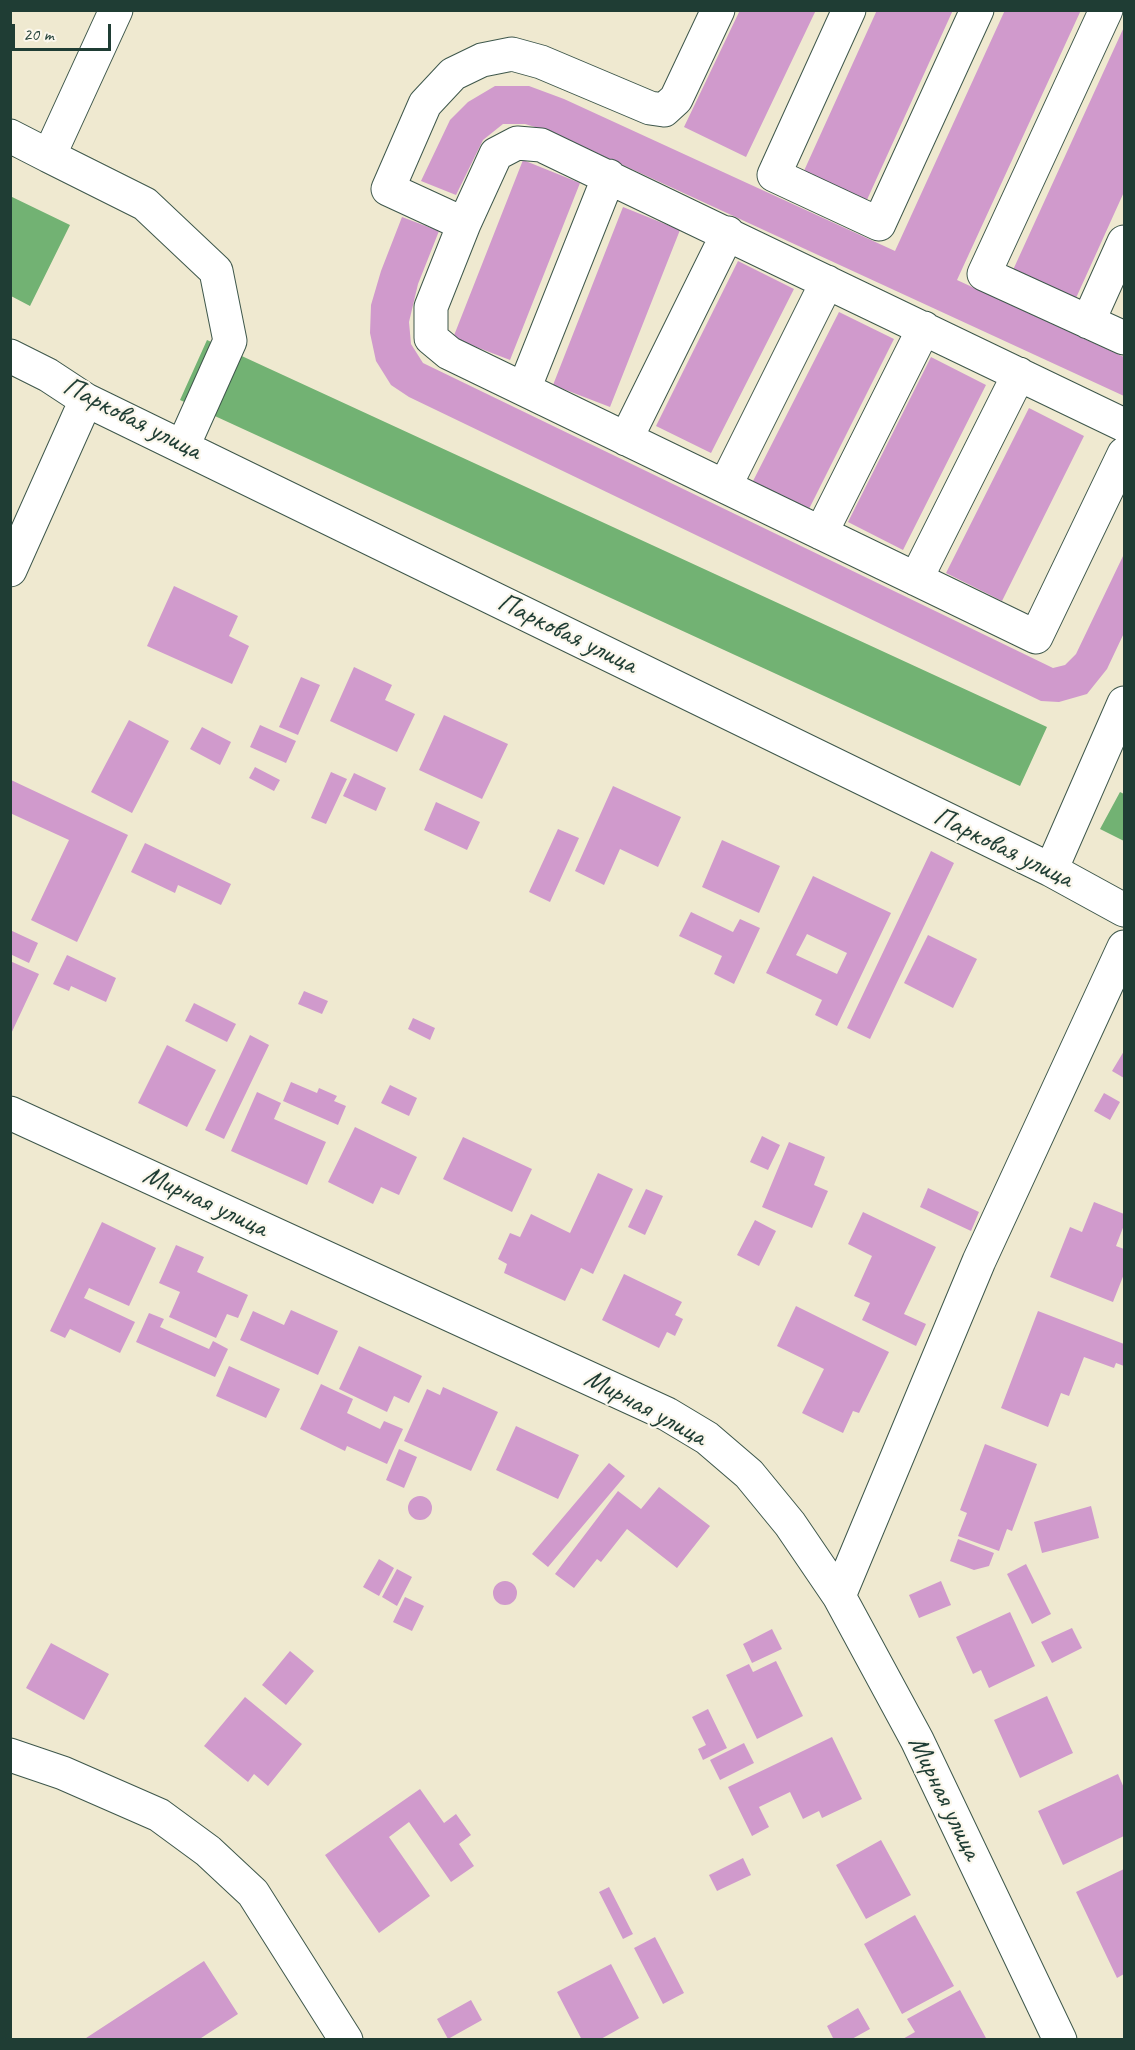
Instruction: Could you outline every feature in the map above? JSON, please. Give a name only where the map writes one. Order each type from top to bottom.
[{"type":"street","points":[[49,156],[116,10]]},
{"type":"street","points":[[464,224],[388,189],[425,104],[453,74],[482,60],[512,54],[541,62],[651,108],[664,110],[676,99],[718,10]]},
{"type":"street","points":[[849,10],[774,175],[879,224],[977,10]]},
{"type":"street","points":[[1106,10],[984,274],[1125,339]]},
{"type":"street","points":[[10,136],[145,204],[216,271],[230,341],[183,446]]},
{"type":"street","points":[[1125,425],[541,145],[517,143],[496,154],[464,224],[431,307],[431,338],[449,353],[1036,637],[1125,454]]},
{"type":"street","points":[[525,389],[609,176]]},
{"type":"street","points":[[626,439],[728,233]]},
{"type":"street","points":[[1088,322],[1125,242]]},
{"type":"street","points":[[724,486],[827,282]]},
{"type":"street","points":[[821,533],[924,328]]},
{"type":"street","name":"Парковая улица","points":[[10,357],[48,375],[86,400],[1051,870],[1125,910]]},
{"type":"street","points":[[916,579],[1019,374]]},
{"type":"street","points":[[10,570],[86,400]]},
{"type":"street","points":[[1051,870],[1125,702]]},
{"type":"street","points":[[839,1596],[979,1261],[1125,947]]},
{"type":"street","name":"Мирная улица","points":[[10,1113],[677,1420],[707,1438],[749,1474],[790,1524],[839,1596],[916,1740],[1060,2040]]},
{"type":"street","points":[[10,1755],[63,1773],[159,1815],[208,1851],[253,1893],[346,2040]]},
{"type":"green space","points":[[10,196],[70,225],[30,306],[11,296]]},
{"type":"green space","points":[[207,340],[1047,727],[1020,786],[180,400]]},
{"type":"green space","points":[[1120,792],[1124,794],[1124,841],[1100,829]]},
{"type":"building","points":[[740,10],[816,10],[746,157],[684,127]]},
{"type":"building","points":[[877,10],[953,10],[866,202],[803,173]]},
{"type":"building","points":[[1005,10],[1081,10],[957,280],[1124,357],[1124,396],[549,131],[525,124],[503,124],[483,140],[456,195],[421,181],[450,120],[468,102],[495,86],[529,86],[564,99],[895,251]]},
{"type":"building","points":[[1124,27],[1124,192],[1076,298],[1013,270]]},
{"type":"building","points":[[523,160],[580,183],[510,360],[453,338]]},
{"type":"building","points":[[623,207],[680,230],[610,407],[553,385]]},
{"type":"building","points":[[402,217],[439,231],[418,284],[409,322],[411,344],[423,363],[1053,668],[1065,665],[1076,654],[1124,554],[1124,633],[1107,669],[1087,694],[1059,702],[1041,701],[409,397],[391,385],[376,361],[370,333],[371,305],[381,271]]},
{"type":"building","points":[[738,261],[794,289],[711,453],[656,426]]},
{"type":"building","points":[[839,312],[894,339],[808,511],[752,483]]},
{"type":"building","points":[[931,357],[986,385],[903,550],[848,522]]},
{"type":"building","points":[[1029,408],[1084,436],[1002,601],[946,573]]},
{"type":"building","points":[[174,586],[238,616],[229,636],[249,646],[232,684],[147,646]]},
{"type":"building","points":[[354,667],[392,685],[385,700],[415,714],[397,752],[330,721]]},
{"type":"building","points":[[301,677],[320,685],[298,735],[279,727]]},
{"type":"building","points":[[444,715],[508,744],[482,799],[419,770]]},
{"type":"building","points":[[129,720],[169,741],[132,813],[91,792]]},
{"type":"building","points":[[260,725],[296,741],[286,763],[250,747]]},
{"type":"building","points":[[202,727],[231,742],[220,765],[190,749]]},
{"type":"building","points":[[255,767],[280,780],[274,791],[249,778]]},
{"type":"building","points":[[331,772],[347,779],[326,824],[311,818]]},
{"type":"building","points":[[354,773],[386,788],[376,811],[343,796]]},
{"type":"building","points":[[11,780],[128,835],[77,942],[31,920],[69,840],[10,813]]},
{"type":"building","points":[[613,786],[681,817],[658,867],[620,849],[604,885],[575,871]]},
{"type":"building","points":[[436,802],[480,822],[467,850],[424,830]]},
{"type":"building","points":[[558,829],[579,838],[550,902],[529,892]]},
{"type":"building","points":[[722,840],[780,866],[759,913],[702,887]]},
{"type":"building","points":[[145,843],[231,884],[221,905],[178,885],[175,893],[131,872]]},
{"type":"building","points":[[931,851],[954,863],[870,1039],[847,1028]]},
{"type":"building","points":[[813,876],[891,913],[837,1026],[815,1015],[822,1000],[766,973]],"holes":[[[807,934],[847,953],[837,974],[796,955]]]},
{"type":"building","points":[[691,912],[733,932],[740,919],[760,928],[734,984],[714,974],[722,956],[679,936]]},
{"type":"building","points":[[10,930],[38,943],[29,963],[10,954]]},
{"type":"building","points":[[928,935],[977,959],[953,1008],[904,983]]},
{"type":"building","points":[[67,955],[116,978],[106,1002],[71,986],[69,991],[53,984]]},
{"type":"building","points":[[10,961],[39,974],[10,1036]]},
{"type":"building","points":[[304,991],[328,1001],[322,1014],[298,1004]]},
{"type":"building","points":[[194,1003],[236,1024],[227,1042],[185,1021]]},
{"type":"building","points":[[413,1018],[435,1028],[430,1040],[408,1029]]},
{"type":"building","points":[[250,1035],[269,1045],[224,1139],[205,1130]]},
{"type":"building","points":[[167,1045],[216,1070],[187,1127],[138,1103]]},
{"type":"building","points":[[1124,1051],[1124,1078],[1112,1071]]},
{"type":"building","points":[[291,1082],[317,1093],[319,1088],[337,1096],[334,1101],[346,1106],[338,1125],[283,1101]]},
{"type":"building","points":[[390,1085],[417,1098],[409,1116],[381,1103]]},
{"type":"building","points":[[257,1092],[281,1103],[274,1119],[326,1142],[307,1185],[231,1151]]},
{"type":"building","points":[[1104,1093],[1120,1102],[1110,1120],[1094,1111]]},
{"type":"building","points":[[355,1127],[417,1157],[399,1195],[381,1187],[373,1204],[328,1182]]},
{"type":"building","points":[[762,1136],[780,1145],[768,1170],[750,1162]]},
{"type":"building","points":[[463,1137],[532,1169],[512,1212],[443,1179]]},
{"type":"building","points":[[789,1142],[825,1157],[814,1185],[828,1191],[812,1228],[762,1207]]},
{"type":"building","points":[[598,1173],[633,1189],[593,1274],[581,1268],[565,1301],[504,1273],[507,1264],[498,1259],[510,1233],[520,1237],[531,1214],[570,1233]]},
{"type":"building","points":[[928,1188],[979,1212],[971,1231],[920,1207]]},
{"type":"building","points":[[646,1189],[663,1196],[645,1235],[628,1227]]},
{"type":"building","points":[[1094,1202],[1124,1214],[1124,1225],[1116,1246],[1124,1249],[1124,1274],[1113,1302],[1050,1277],[1070,1227],[1082,1232]]},
{"type":"building","points":[[863,1212],[936,1247],[904,1314],[926,1324],[916,1346],[862,1320],[870,1303],[854,1296],[872,1256],[848,1244]]},
{"type":"building","points":[[755,1220],[776,1231],[759,1266],[737,1255]]},
{"type":"building","points":[[102,1222],[156,1248],[129,1306],[89,1288],[84,1298],[135,1322],[120,1353],[70,1329],[65,1338],[50,1331]]},
{"type":"building","points":[[176,1245],[204,1257],[197,1272],[248,1295],[238,1318],[227,1314],[216,1338],[169,1317],[180,1292],[159,1283]]},
{"type":"building","points":[[624,1274],[682,1302],[675,1315],[683,1319],[675,1336],[667,1332],[659,1348],[602,1320]]},
{"type":"building","points":[[796,1306],[889,1352],[859,1413],[853,1411],[843,1433],[802,1413],[824,1369],[777,1346]]},
{"type":"building","points":[[291,1310],[338,1331],[318,1375],[240,1340],[253,1311],[284,1325]]},
{"type":"building","points":[[1038,1311],[1124,1344],[1124,1366],[1116,1363],[1114,1368],[1084,1357],[1069,1396],[1061,1393],[1048,1427],[1001,1408]]},
{"type":"building","points":[[149,1313],[164,1319],[160,1327],[209,1349],[213,1341],[228,1349],[215,1377],[136,1342]]},
{"type":"building","points":[[359,1346],[422,1376],[409,1403],[394,1396],[387,1412],[339,1389]]},
{"type":"building","points":[[229,1366],[280,1389],[266,1418],[216,1396]]},
{"type":"building","points":[[321,1384],[353,1399],[347,1413],[380,1429],[384,1421],[403,1429],[387,1464],[347,1446],[345,1451],[300,1429]]},
{"type":"building","points":[[443,1387],[498,1412],[471,1471],[404,1441],[427,1389],[440,1395]]},
{"type":"building","points":[[516,1426],[579,1455],[558,1499],[496,1470]]},
{"type":"building","points":[[985,1444],[1037,1464],[1012,1531],[1007,1529],[999,1551],[958,1536],[967,1513],[960,1510]]},
{"type":"building","points":[[399,1449],[417,1457],[404,1488],[386,1480]]},
{"type":"building","points":[[609,1463],[625,1476],[548,1567],[532,1554]]},
{"type":"building","points":[[659,1487],[710,1526],[677,1568],[627,1529],[601,1562],[597,1559],[574,1588],[555,1574],[618,1491],[641,1509]]},
{"type":"building","points":[[420,1496],[425,1497],[431,1503],[431,1513],[425,1519],[420,1520],[415,1519],[409,1513],[408,1508],[409,1503],[415,1497]]},
{"type":"building","points":[[1091,1506],[1099,1538],[1042,1553],[1034,1522]]},
{"type":"building","points":[[958,1539],[994,1553],[989,1566],[974,1570],[950,1561]]},
{"type":"building","points":[[379,1559],[394,1568],[379,1596],[363,1587]]},
{"type":"building","points":[[1026,1564],[1051,1614],[1032,1624],[1007,1574]]},
{"type":"building","points":[[397,1569],[412,1577],[397,1606],[382,1597]]},
{"type":"building","points":[[505,1581],[510,1582],[516,1588],[516,1598],[510,1604],[505,1605],[500,1604],[494,1598],[493,1593],[494,1588],[500,1582]]},
{"type":"building","points":[[941,1581],[951,1605],[919,1618],[909,1595]]},
{"type":"building","points":[[405,1597],[424,1606],[412,1631],[393,1622]]},
{"type":"building","points":[[1010,1612],[1035,1666],[989,1688],[981,1670],[973,1674],[956,1637]]},
{"type":"building","points":[[1072,1628],[1082,1648],[1052,1663],[1041,1642]]},
{"type":"building","points":[[772,1629],[782,1649],[752,1663],[743,1644]]},
{"type":"building","points":[[51,1643],[109,1674],[84,1720],[26,1688]]},
{"type":"building","points":[[290,1651],[314,1671],[286,1705],[262,1685]]},
{"type":"building","points":[[776,1661],[803,1716],[757,1739],[726,1675],[749,1664],[753,1672]]},
{"type":"building","points":[[1047,1696],[1073,1753],[1020,1778],[994,1720]]},
{"type":"building","points":[[245,1697],[302,1744],[268,1786],[254,1774],[248,1782],[204,1746]]},
{"type":"building","points":[[708,1709],[727,1748],[703,1760],[698,1749],[706,1745],[692,1717]]},
{"type":"building","points":[[832,1737],[862,1799],[822,1818],[819,1811],[803,1819],[790,1792],[759,1807],[769,1827],[752,1836],[728,1787]]},
{"type":"building","points":[[744,1743],[754,1763],[720,1780],[710,1760]]},
{"type":"building","points":[[1118,1774],[1124,1788],[1124,1836],[1063,1865],[1038,1811]]},
{"type":"building","points":[[420,1789],[444,1823],[456,1814],[471,1835],[459,1844],[474,1866],[451,1882],[409,1822],[389,1837],[430,1896],[379,1933],[325,1855]]},
{"type":"building","points":[[881,1840],[911,1895],[866,1919],[836,1865]]},
{"type":"building","points":[[743,1858],[751,1875],[717,1891],[709,1875]]},
{"type":"building","points":[[1124,1869],[1124,1974],[1117,1978],[1076,1892]]},
{"type":"building","points":[[609,1887],[633,1934],[623,1939],[599,1892]]},
{"type":"building","points":[[915,1915],[954,1986],[902,2014],[864,1944]]},
{"type":"building","points":[[655,1937],[684,1993],[663,2004],[634,1948]]},
{"type":"building","points":[[204,1961],[238,2014],[198,2040],[83,2040]]},
{"type":"building","points":[[611,1964],[639,2018],[599,2040],[582,2040],[557,1992]]},
{"type":"building","points":[[960,1990],[987,2040],[901,2040],[915,2032],[907,2019]]},
{"type":"building","points":[[471,2000],[482,2020],[448,2039],[437,2019]]},
{"type":"building","points":[[858,2008],[870,2029],[850,2040],[834,2040],[827,2026]]}]
